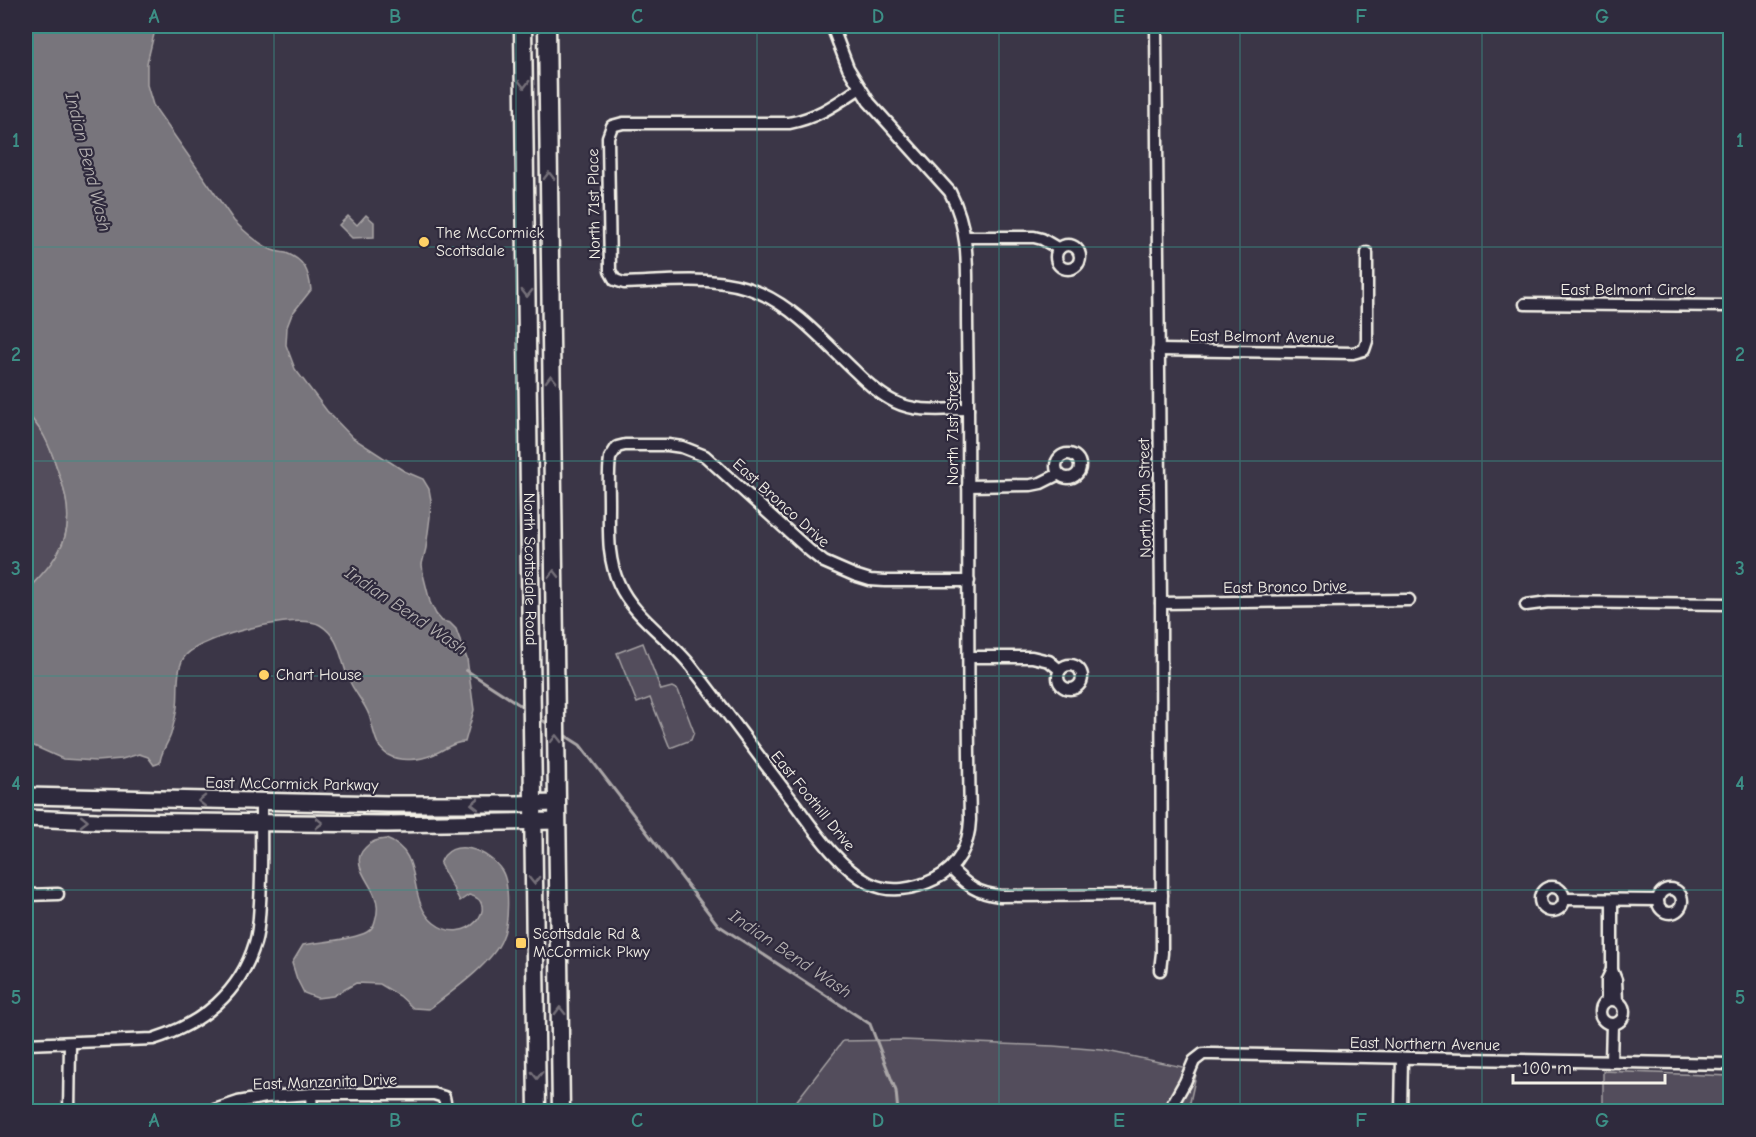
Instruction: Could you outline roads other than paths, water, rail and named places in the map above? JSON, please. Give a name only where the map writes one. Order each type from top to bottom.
[{"type":"main road","name":"North Scottsdale Road","points":[[523,26],[537,1112]]},
{"type":"main road","name":"North Scottsdale Road","points":[[547,26],[561,1112]]},
{"type":"main road","name":"East McCormick Parkway","points":[[26,796],[261,802],[514,804],[557,800]]},
{"type":"main road","points":[[26,818],[97,821],[387,824],[557,821]]},
{"type":"street","name":"North 71st Street","points":[[832,26],[844,59],[869,102],[950,192],[957,206],[966,237],[970,830],[967,843],[951,868]]},
{"type":"street","name":"North 70th Street","points":[[1156,26],[1161,603],[1162,952],[1160,970]]},
{"type":"street","name":"North 71st Place","points":[[860,88],[818,115],[789,123],[623,123],[612,126],[608,137],[610,271],[615,280],[624,283],[717,283],[758,292],[776,300],[794,314],[868,384],[896,403],[927,409],[968,409]]},
{"type":"street","points":[[966,237],[1034,237],[1059,249]]},
{"type":"street","name":"East Belmont Avenue","points":[[1158,350],[1353,353],[1364,350],[1367,341],[1366,253]]},
{"type":"street","name":"East Belmont Circle","points":[[1525,304],[1731,306]]},
{"type":"street","name":"East Bronco Drive","points":[[613,452],[617,447],[624,445],[668,445],[682,447],[705,456],[810,551],[824,562],[854,575],[870,580],[885,581],[969,581]]},
{"type":"street","name":"East Foothill Drive","points":[[613,452],[609,466],[609,530],[611,561],[615,577],[627,599],[690,664],[813,828],[847,866],[869,883],[893,889],[906,889],[926,884],[951,868]]},
{"type":"street","points":[[968,486],[1031,485],[1059,474]]},
{"type":"street","name":"East Bronco Drive","points":[[1161,603],[1409,600]]},
{"type":"street","points":[[1526,605],[1549,602],[1731,604]]},
{"type":"street","points":[[969,657],[1032,657],[1049,661],[1060,670]]},
{"type":"street","points":[[26,1044],[153,1039],[167,1035],[201,1018],[229,991],[249,960],[256,942],[261,887],[261,802]]},
{"type":"street","points":[[951,868],[969,886],[986,895],[1162,895]]},
{"type":"street","points":[[26,895],[58,894]]},
{"type":"street","points":[[1564,899],[1658,900]]},
{"type":"street","points":[[1612,900],[1612,970],[1607,980],[1612,1001],[1623,1007],[1624,1015],[1619,1022],[1612,1024],[1604,1022],[1600,1014],[1601,1006],[1612,1001]]},
{"type":"street","points":[[1611,1062],[1612,1024]]},
{"type":"street","points":[[69,1044],[69,1112]]},
{"type":"street","name":"East Northern Avenue","points":[[1168,1112],[1194,1061],[1203,1054],[1731,1064]]},
{"type":"street","points":[[1401,1112],[1402,1058]]},
{"type":"street","points":[[311,1094],[312,1112]]},
{"type":"street","name":"East Manzanita Drive","points":[[208,1112],[252,1098],[311,1094],[434,1094],[444,1096],[447,1112]]},
{"type":"water","points":[[26,26],[156,26],[147,63],[147,85],[153,105],[234,221],[261,244],[298,259],[305,267],[311,290],[292,314],[287,327],[286,345],[295,369],[327,411],[353,438],[404,471],[423,479],[429,489],[430,517],[422,564],[423,574],[430,602],[436,614],[442,621],[450,623],[456,629],[467,659],[474,710],[465,742],[457,743],[422,758],[410,760],[388,755],[377,742],[367,711],[347,676],[333,637],[320,625],[309,622],[272,624],[251,628],[211,640],[186,655],[180,666],[177,707],[170,738],[160,763],[154,765],[148,757],[139,754],[122,759],[96,761],[63,759],[26,740],[26,591],[51,563],[65,537],[68,523],[64,491],[53,458],[44,436],[26,409]]},
{"type":"water","points":[[366,215],[374,222],[374,237],[352,238],[339,225],[348,216],[357,225]]},
{"type":"water","points":[[386,839],[398,846],[406,855],[425,913],[434,923],[446,930],[458,931],[468,927],[481,914],[482,906],[478,899],[469,895],[460,901],[440,864],[445,855],[461,848],[480,852],[496,864],[505,877],[507,915],[504,933],[497,949],[470,977],[429,1009],[413,1008],[400,996],[380,984],[356,983],[333,996],[317,998],[304,993],[292,963],[303,945],[361,935],[372,927],[377,915],[376,901],[359,859],[361,853],[370,844]]},
{"type":"waterway","name":"Indian Bend Wash","points":[[466,670],[526,709]]},
{"type":"waterway","name":"Indian Bend Wash","points":[[539,718],[551,726]]},
{"type":"waterway","name":"Indian Bend Wash","points":[[561,733],[580,745],[718,925],[870,1024],[896,1091],[898,1112]]},
{"type":"place","name":"The McCormick Scottsdale","points":[[424,242]]},
{"type":"place","name":"Chart House","points":[[264,675]]},
{"type":"place","name":"Scottsdale Rd & McCormick Pkwy","points":[[521,943]]}]
